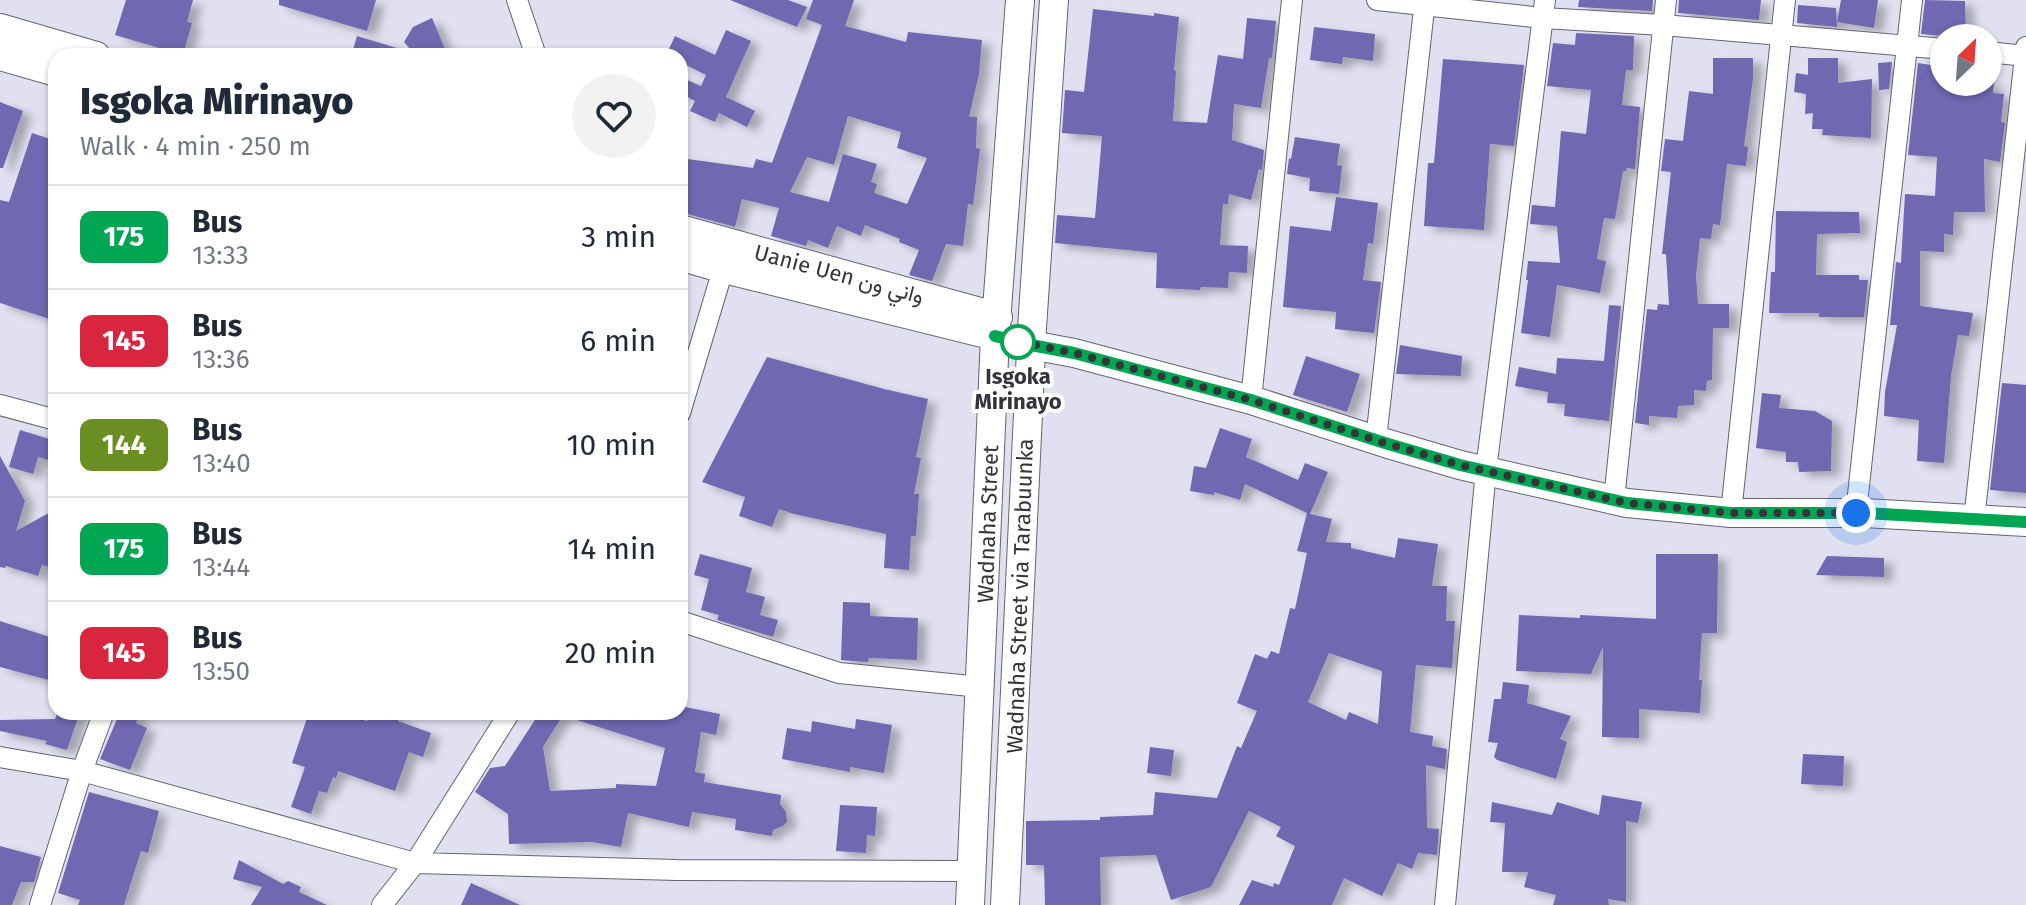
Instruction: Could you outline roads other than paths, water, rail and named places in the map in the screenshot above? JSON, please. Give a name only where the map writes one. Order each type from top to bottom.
[{"type":"main road","name":"Wadnaha Street","points":[[970,905],[996,326],[1020,0]]},
{"type":"main road","name":"Wadnaha Street via Tarabuunka","points":[[1005,905],[1031,336],[1054,0]]},
{"type":"main road","points":[[0,28],[69,48]]},
{"type":"main road","points":[[0,56],[48,70]]},
{"type":"main road","name":"Uanie Uen واني ون","points":[[688,234],[727,256]]},
{"type":"main road","name":"Uanie Uen واني ون","points":[[688,256],[727,256],[996,326],[1074,353],[1251,400],[1460,465],[1614,500],[1731,513],[1856,513],[2026,522]]},
{"type":"street","points":[[517,0],[533,48]]},
{"type":"street","points":[[1251,400],[1292,0]]},
{"type":"street","points":[[1377,0],[1544,9],[1663,25],[1930,47]]},
{"type":"street","points":[[1614,500],[1666,0]]},
{"type":"street","points":[[1731,513],[1785,0]]},
{"type":"street","points":[[1856,513],[1912,0]]},
{"type":"street","points":[[1376,440],[1425,2]]},
{"type":"street","points":[[1445,905],[1486,470],[1544,9]]},
{"type":"street","points":[[1974,520],[2026,47]]},
{"type":"street","points":[[2002,53],[2026,56]]},
{"type":"street","points":[[688,386],[727,256]]},
{"type":"street","points":[[0,405],[48,418]]},
{"type":"street","points":[[688,624],[839,673],[981,687]]},
{"type":"street","points":[[40,905],[101,720]]},
{"type":"street","points":[[382,905],[415,863],[505,720]]},
{"type":"street","points":[[0,757],[82,771],[415,863],[677,870],[971,871]]},
{"type":"place","name":"Isgoka Mirinayo","points":[[1018,342]]}]
